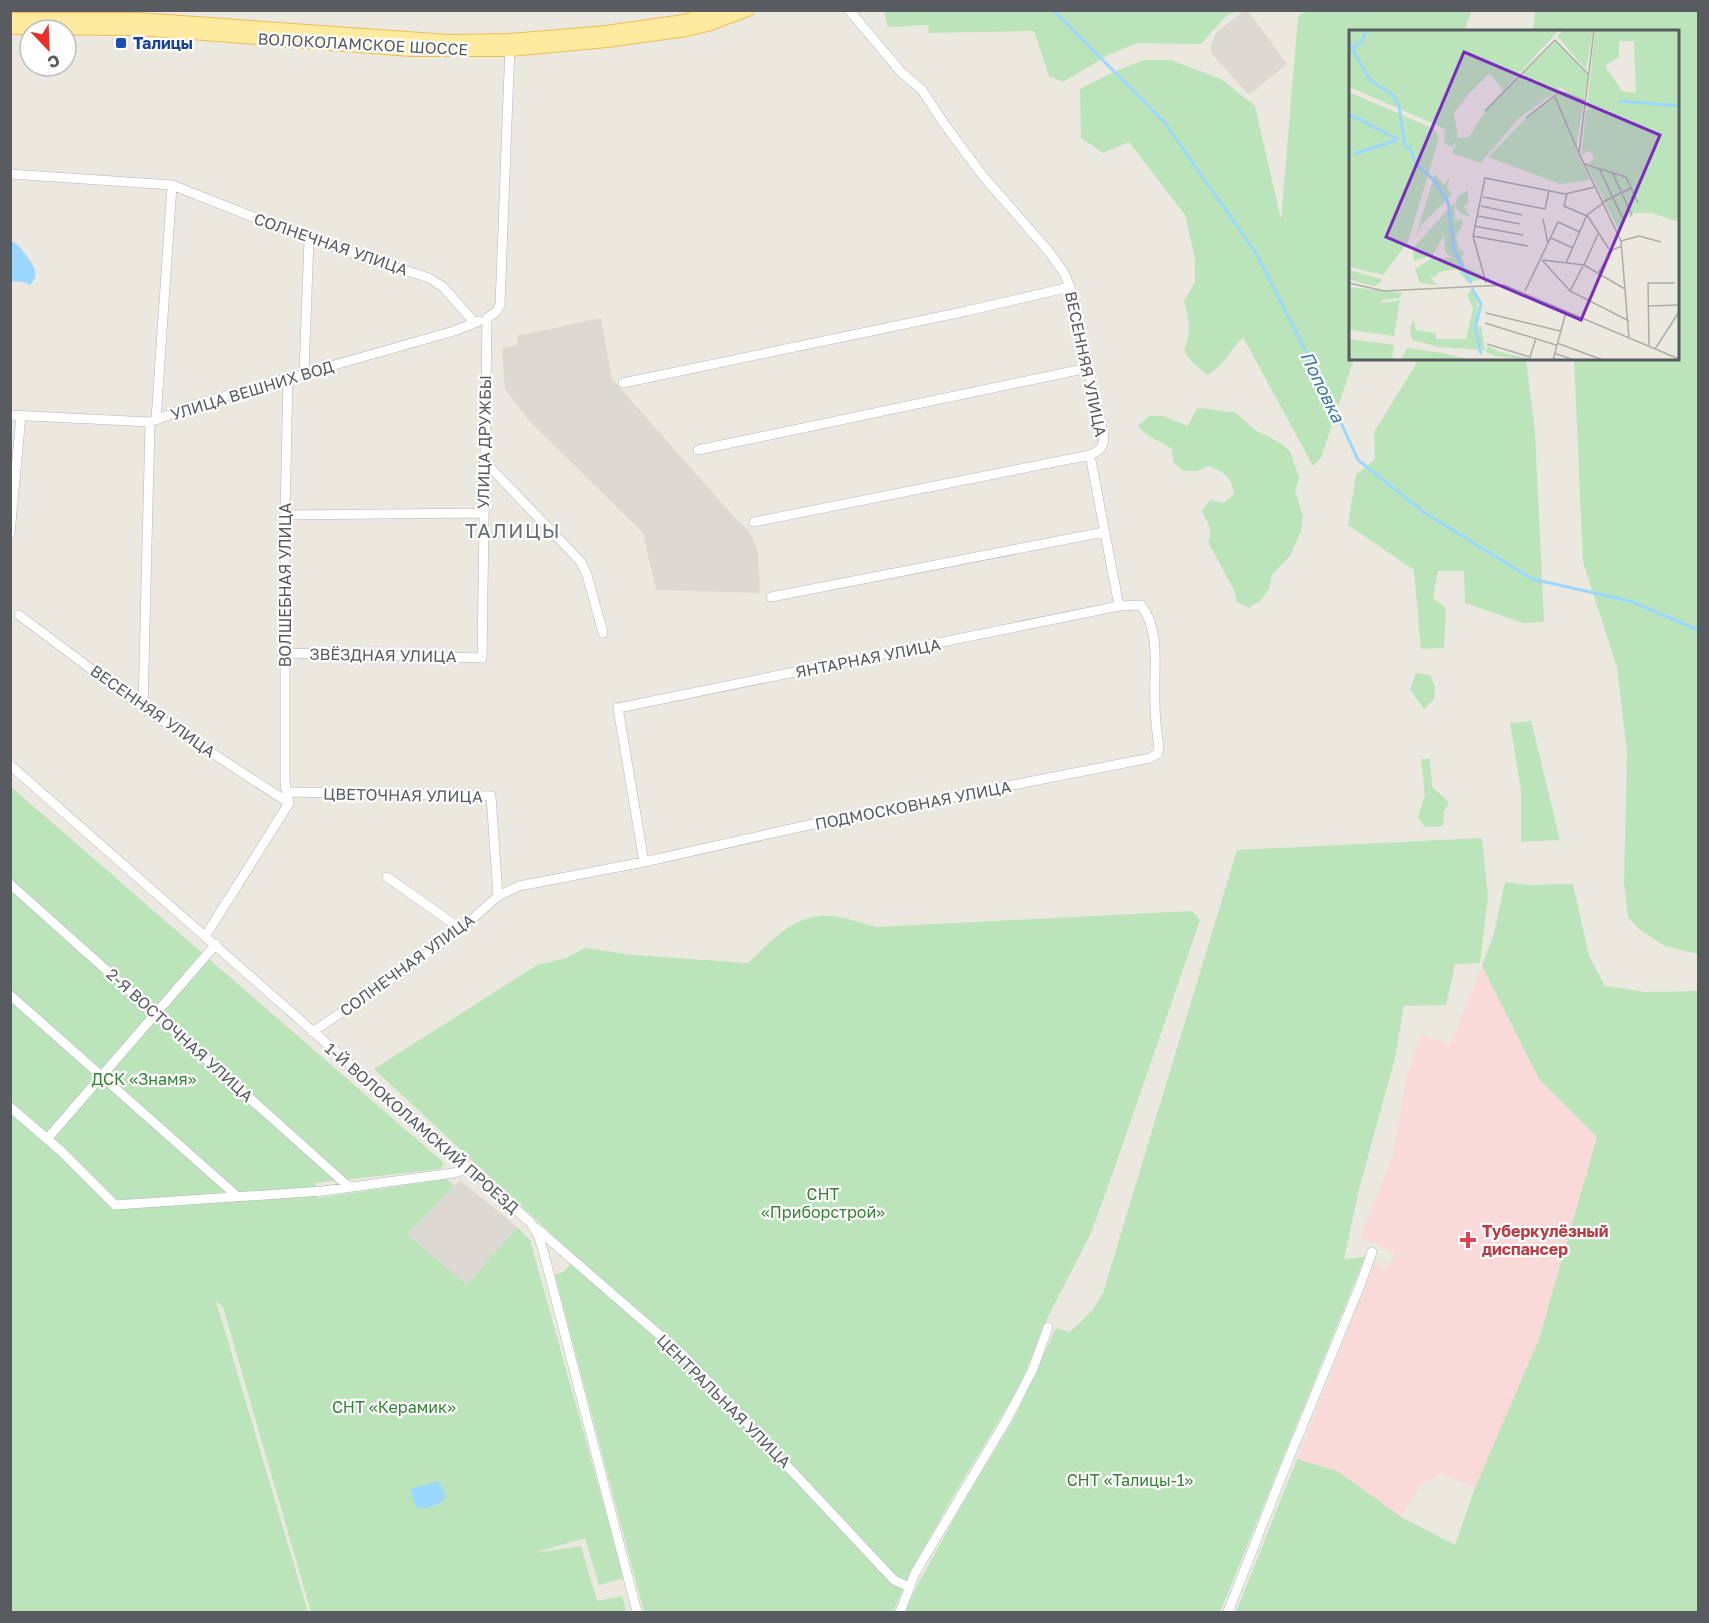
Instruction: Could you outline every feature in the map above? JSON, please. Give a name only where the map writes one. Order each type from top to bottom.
[{"type":"main road","name":"ВОЛОКОЛАМСКОЕ ШОССЕ","points":[[510,45],[683,21],[720,10]]},
{"type":"main road","name":"ВОЛОКОЛАМСКОЕ ШОССЕ","points":[[10,19],[139,20],[510,45],[608,41],[686,30],[718,22],[748,10]]},
{"type":"main road","name":"ВОЛОКОЛАМСКОЕ ШОССЕ","points":[[10,28],[139,20]]},
{"type":"street","name":"ВЕСЕННЯЯ УЛИЦА","points":[[849,10],[902,72],[922,90],[983,176],[1050,253],[1064,273],[1070,287],[1104,438],[1103,445],[1098,452],[1089,455],[1119,606]]},
{"type":"street","points":[[487,318],[496,312],[500,305],[510,45]]},
{"type":"street","name":"СОЛНЕЧНАЯ УЛИЦА","points":[[10,174],[172,185],[309,239],[429,278],[443,287],[476,323]]},
{"type":"street","points":[[143,708],[153,421],[172,185]]},
{"type":"street","points":[[304,374],[309,239]]},
{"type":"street","points":[[622,383],[955,314],[1070,287]]},
{"type":"street","name":"УЛИЦА ВЕШНИХ ВОД","points":[[10,416],[153,421],[197,404],[454,331],[487,318]]},
{"type":"street","name":"УЛИЦА ДРУЖБЫ","points":[[482,658],[487,318]]},
{"type":"street","points":[[698,450],[1088,368]]},
{"type":"street","name":"ВОЛШЕБНАЯ УЛИЦА","points":[[288,378],[285,515],[285,783],[289,802]]},
{"type":"street","points":[[10,533],[21,417]]},
{"type":"street","points":[[754,522],[1089,455]]},
{"type":"street","points":[[484,461],[580,562],[587,575],[603,633]]},
{"type":"street","points":[[285,515],[483,513]]},
{"type":"street","points":[[771,597],[1104,532]]},
{"type":"street","name":"ПОДМОСКОВНАЯ УЛИЦА","points":[[498,896],[519,886],[644,862],[804,826],[1150,758],[1157,754],[1159,748],[1152,628],[1148,614],[1141,605],[1119,606]]},
{"type":"street","name":"ЯНТАРНАЯ УЛИЦА","points":[[644,862],[618,708],[1119,606]]},
{"type":"street","name":"ВЕСЕННЯЯ УЛИЦА","points":[[19,615],[143,708],[289,802]]},
{"type":"street","name":"ЗВЁЗДНАЯ УЛИЦА","points":[[285,653],[482,658]]},
{"type":"street","name":"1-Й ВОЛОКОЛАМСКИЙ ПРОЕЗД","points":[[10,765],[530,1222],[542,1245],[637,1612]]},
{"type":"street","name":"ЦВЕТОЧНАЯ УЛИЦА","points":[[287,792],[490,796],[498,896]]},
{"type":"street","points":[[206,935],[289,802]]},
{"type":"street","points":[[387,877],[461,929]]},
{"type":"street","name":"2-Я ВОСТОЧНАЯ УЛИЦА","points":[[10,884],[156,1012],[349,1187]]},
{"type":"street","name":"СОЛНЕЧНАЯ УЛИЦА","points":[[312,1032],[461,929],[498,896]]},
{"type":"street","points":[[47,1139],[216,945]]},
{"type":"street","points":[[10,995],[238,1197]]},
{"type":"street","points":[[10,1107],[47,1139],[115,1205],[349,1187],[453,1173],[469,1168]]},
{"type":"street","name":"ЦЕНТРАЛЬНАЯ УЛИЦА","points":[[530,1222],[685,1357],[894,1580],[909,1587]]},
{"type":"street","points":[[1228,1612],[1362,1283],[1372,1252]]},
{"type":"street","points":[[900,1612],[909,1587],[1034,1369],[1048,1327]]},
{"type":"shaded area","points":[[1243,11],[1248,11],[1287,64],[1249,95],[1212,54],[1210,48],[1216,33]]},
{"type":"shaded area","points":[[601,318],[612,379],[749,531],[758,551],[760,593],[656,590],[643,533],[530,422],[505,389],[502,348],[518,345],[517,336]]},
{"type":"shaded area","name":"Туберкулёзный диспансер","points":[[1482,966],[1539,1079],[1597,1137],[1539,1339],[1475,1488],[1441,1473],[1419,1488],[1401,1517],[1339,1472],[1297,1459],[1374,1264],[1387,1269],[1395,1253],[1361,1237],[1393,1154],[1407,1075],[1422,1035],[1450,1045]]},
{"type":"shaded area","points":[[460,1180],[517,1227],[467,1285],[407,1234]]},
{"type":"green space","points":[[884,10],[1238,11],[1226,16],[1201,44],[1138,43],[1110,54],[1063,82],[1049,76],[1034,31],[929,33],[928,25],[888,27]]},
{"type":"green space","points":[[1469,10],[1471,13],[1464,30],[1349,30],[1349,360],[1354,360],[1321,458],[1313,466],[1243,337],[1222,363],[1207,375],[1190,360],[1184,350],[1189,326],[1184,301],[1195,282],[1195,258],[1185,215],[1129,142],[1103,153],[1081,138],[1080,89],[1118,70],[1144,60],[1171,60],[1221,79],[1255,106],[1281,220],[1298,17],[1306,11]]},
{"type":"green space","points":[[1535,11],[1698,11],[1698,954],[1665,946],[1640,930],[1628,917],[1624,883],[1627,752],[1617,667],[1583,562],[1574,360],[1679,360],[1679,30],[1533,30]]},
{"type":"green space","points":[[1417,360],[1526,360],[1535,432],[1544,622],[1523,623],[1465,603],[1464,571],[1438,571],[1433,598],[1446,608],[1444,648],[1421,649],[1414,570],[1348,525],[1356,475],[1375,459],[1374,432]]},
{"type":"green space","points":[[1197,408],[1235,412],[1255,430],[1290,451],[1299,478],[1295,490],[1303,517],[1301,531],[1290,556],[1272,575],[1269,589],[1261,600],[1249,608],[1237,602],[1234,590],[1208,542],[1210,530],[1202,511],[1210,500],[1224,503],[1234,494],[1229,479],[1209,466],[1197,471],[1183,471],[1173,462],[1172,449],[1138,426],[1149,416],[1163,416],[1188,426]]},
{"type":"green space","points":[[1416,673],[1430,675],[1435,687],[1434,699],[1424,709],[1410,690]]},
{"type":"green space","points":[[1531,721],[1560,840],[1521,842],[1521,790],[1510,723]]},
{"type":"green space","points":[[1421,759],[1430,759],[1432,787],[1449,802],[1444,812],[1443,826],[1425,827],[1418,817],[1425,795]]},
{"type":"green space","points":[[10,786],[444,1163],[441,1169],[315,1183],[318,1198],[447,1179],[454,1186],[407,1234],[467,1285],[517,1227],[530,1240],[624,1578],[599,1585],[585,1538],[534,1553],[581,1546],[597,1601],[622,1596],[626,1612],[311,1612],[223,1307],[216,1301],[308,1612],[11,1612]]},
{"type":"green space","name":"СНТ «Талицы-1»","points":[[1482,838],[1488,897],[1480,963],[1455,964],[1446,1005],[1404,1006],[1395,1058],[1359,1189],[1344,1259],[1365,1257],[1220,1612],[905,1612],[963,1503],[1015,1417],[1056,1328],[1070,1332],[1092,1311],[1103,1293],[1237,850]]},
{"type":"green space","points":[[1505,882],[1528,885],[1573,884],[1589,956],[1605,986],[1646,992],[1698,991],[1698,1612],[1236,1612],[1297,1459],[1339,1472],[1401,1517],[1455,1545],[1475,1488],[1539,1339],[1597,1137],[1539,1079],[1482,966],[1494,933]]},
{"type":"green space","name":"СНТ «Приборстрой»","points":[[1192,911],[1200,920],[1091,1233],[1049,1315],[1018,1389],[917,1560],[893,1612],[644,1612],[555,1275],[565,1271],[576,1257],[374,1069],[537,965],[566,958],[585,948],[633,955],[748,963],[784,930],[817,916],[841,918],[876,927]]},
{"type":"water","points":[[11,241],[19,246],[35,269],[35,277],[30,285],[11,281]]},
{"type":"water","points":[[438,1481],[446,1495],[445,1499],[431,1506],[416,1507],[410,1489]]},
{"type":"waterway","name":"Поповка","points":[[1053,10],[1164,122],[1256,253],[1332,403],[1358,460],[1425,513],[1532,579],[1630,601],[1698,630]]},
{"type":"place","name":"Талицы","points":[[121,43]]},
{"type":"place","name":"Туберкулёзный диспансер","points":[[1468,1240]]},
{"type":"district","name":"ТАЛИЦЫ","points":[[513,531]]},
{"type":"park label","name":"ДСК «Знамя»","points":[[144,1079]]},
{"type":"park label","name":"СНТ «Керамик»","points":[[394,1407]]}]
